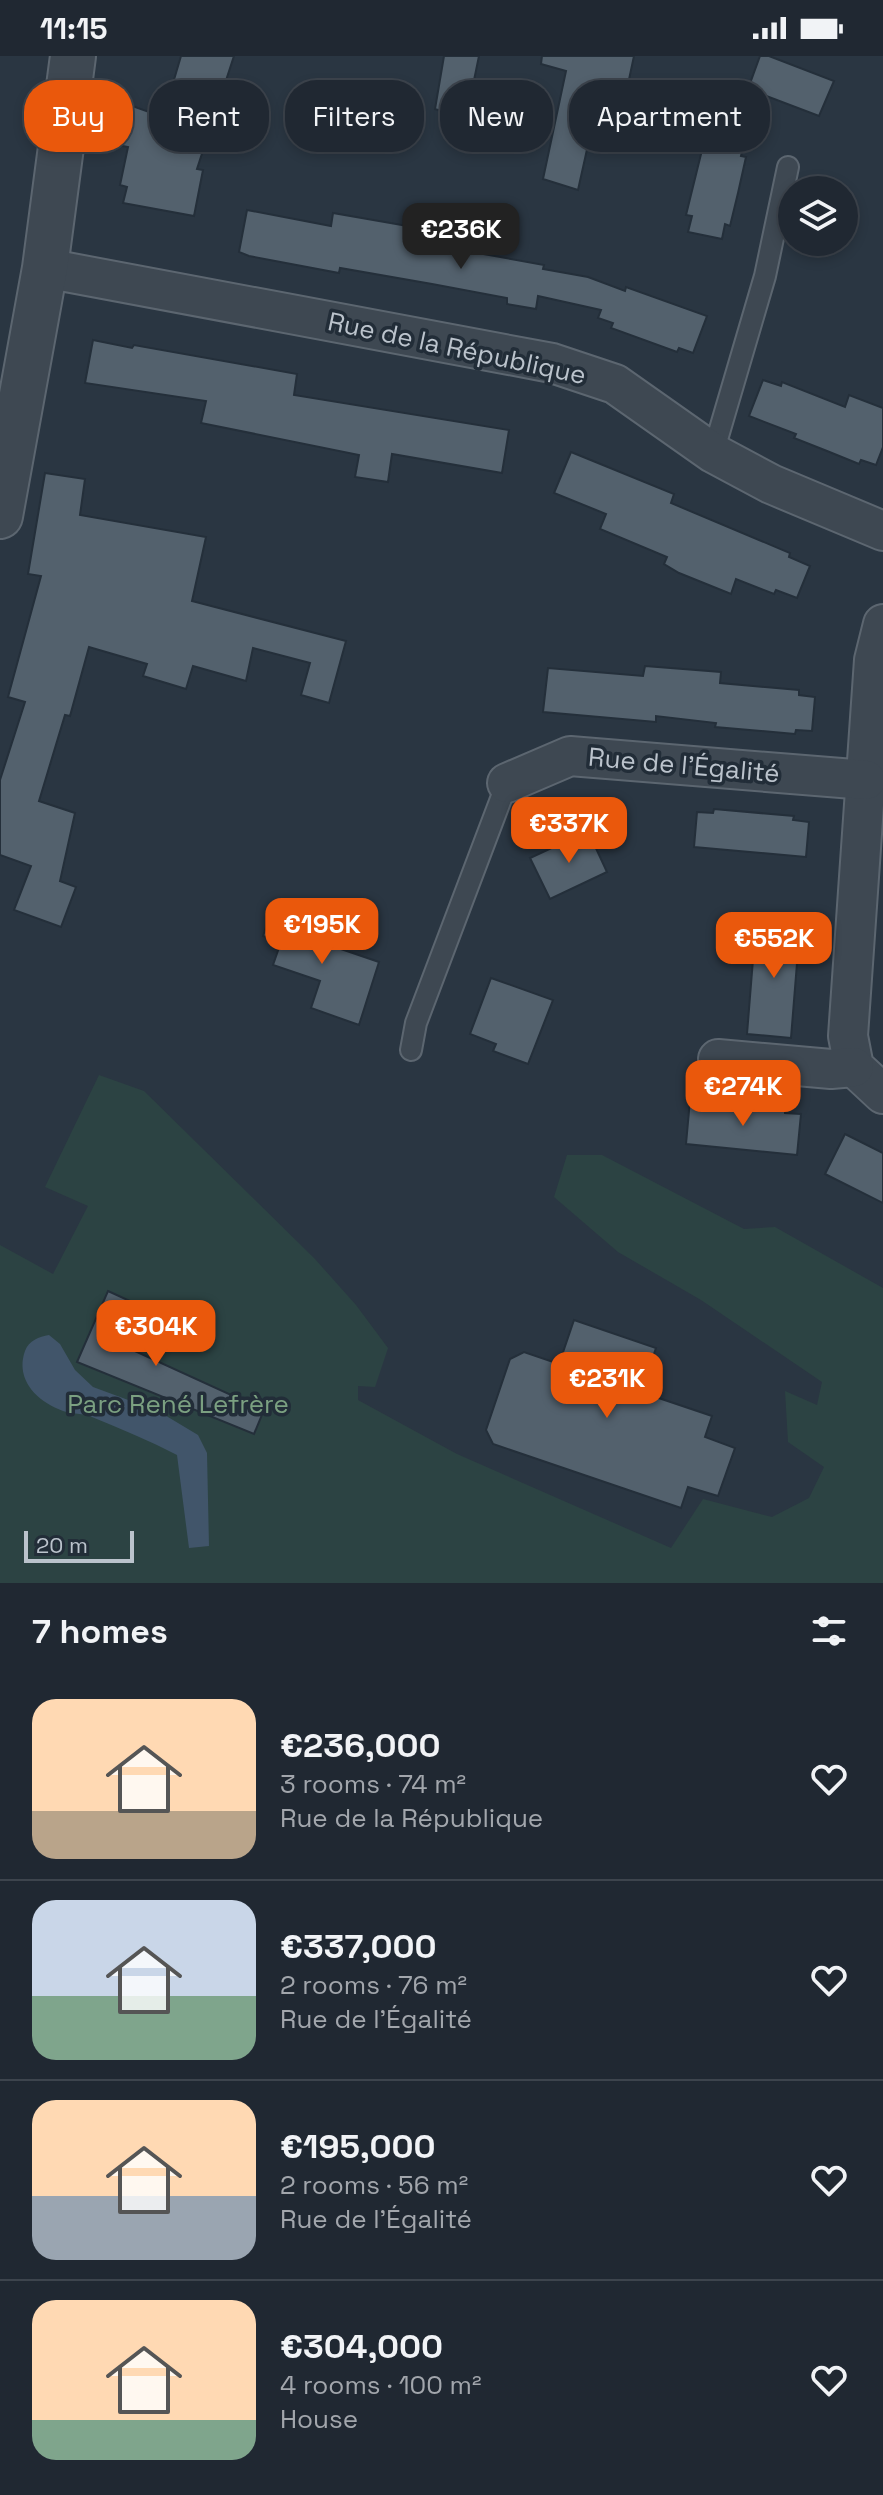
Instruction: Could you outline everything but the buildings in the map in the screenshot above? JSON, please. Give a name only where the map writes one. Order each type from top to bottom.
[{"type":"street","points":[[0,516],[45,268],[73,56]]},
{"type":"street","name":"Rue de la République","points":[[45,268],[552,363],[615,384],[713,453],[771,484],[883,531]]},
{"type":"street","points":[[883,624],[874,660],[848,1036],[854,1067],[883,1094]]},
{"type":"street","name":"Rue de l'Égalité","points":[[507,783],[570,756],[866,780]]},
{"type":"street","points":[[718,1059],[831,1069],[854,1067]]},
{"type":"lane","points":[[713,453],[765,276],[788,167]]},
{"type":"lane","points":[[411,1050],[416,1023],[507,783]]},
{"type":"green space","name":"Parc René Lefrère","points":[[99,1075],[144,1091],[315,1259],[356,1305],[388,1348],[375,1387],[358,1386],[358,1400],[457,1454],[671,1548],[703,1499],[772,1517],[809,1498],[824,1467],[788,1442],[785,1391],[817,1405],[822,1382],[701,1300],[618,1252],[554,1197],[567,1155],[602,1155],[744,1229],[775,1227],[883,1288],[883,1583],[0,1583],[0,1245],[53,1274],[88,1206],[45,1187]]},
{"type":"water","points":[[49,1335],[60,1344],[75,1370],[93,1387],[158,1411],[198,1435],[207,1453],[209,1546],[189,1548],[177,1455],[92,1417],[53,1407],[30,1388],[23,1371],[25,1351],[38,1338]]}]
